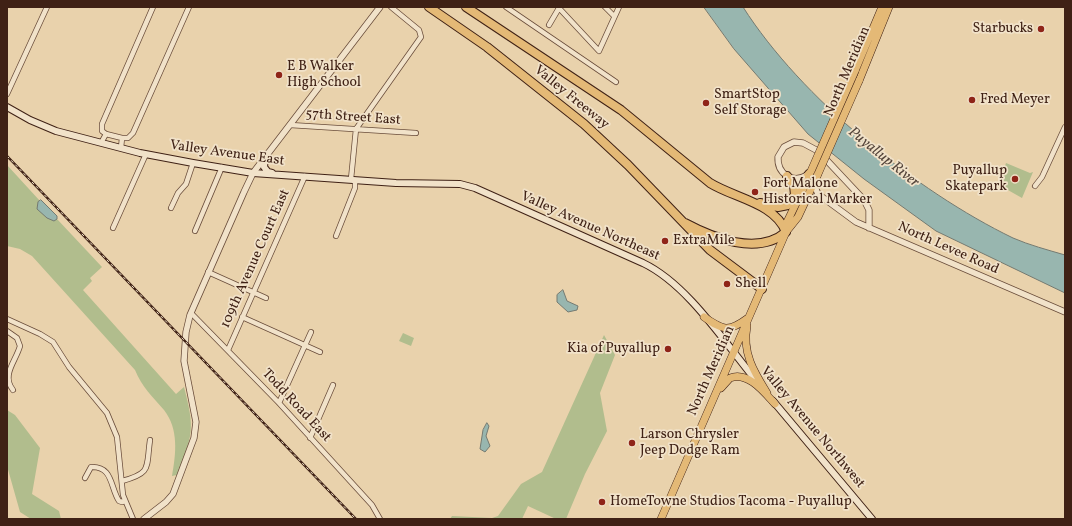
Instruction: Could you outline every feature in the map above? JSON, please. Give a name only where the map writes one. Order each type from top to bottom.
[{"type":"highway","name":"Valley Freeway","points":[[429,7],[487,47],[584,124],[685,223]]},
{"type":"highway","name":"Valley Freeway","points":[[466,7],[621,110],[710,183],[740,198]]},
{"type":"highway","points":[[740,198],[778,207],[788,205],[814,174]]},
{"type":"highway","points":[[787,176],[794,185],[795,195]]},
{"type":"highway","points":[[685,223],[706,235],[727,242],[762,243],[772,240],[786,232],[783,225],[776,217],[740,198]]},
{"type":"highway","points":[[685,223],[710,250],[762,289]]},
{"type":"main road","name":"North Meridian","points":[[786,232],[793,224],[804,203],[814,174],[882,7]]},
{"type":"main road","name":"North Meridian","points":[[661,519],[762,289],[786,232],[787,222],[814,174],[859,81],[889,7]]},
{"type":"main road","name":"Valley Avenue East","points":[[7,107],[30,120],[56,131],[146,154],[193,163],[253,173],[353,180],[452,184]]},
{"type":"main road","points":[[265,158],[264,165],[266,170],[276,174]]},
{"type":"main road","name":"Valley Avenue Northeast","points":[[452,184],[475,188],[652,267],[677,286],[733,353]]},
{"type":"main road","points":[[704,317],[719,327],[728,329],[737,327],[750,317]]},
{"type":"main road","points":[[750,317],[746,341],[748,356],[767,393]]},
{"type":"main road","name":"Valley Avenue Northwest","points":[[733,353],[872,519]]},
{"type":"main road","points":[[714,396],[730,378],[743,377],[755,383],[775,404]]},
{"type":"street","points":[[7,94],[47,7]]},
{"type":"street","points":[[153,7],[102,124],[102,131],[106,134],[128,138],[133,133],[189,7]]},
{"type":"street","points":[[144,519],[166,502],[173,494],[194,438],[196,422],[184,361],[186,332],[191,313],[208,272],[253,173],[380,7]]},
{"type":"street","points":[[336,236],[355,188],[353,180],[356,129],[420,40],[421,34],[412,24],[391,7]]},
{"type":"street","points":[[506,7],[616,82]]},
{"type":"street","points":[[605,7],[614,16]]},
{"type":"street","points":[[549,25],[559,8],[599,51],[619,7]]},
{"type":"street","name":"57th Street East","points":[[290,125],[416,133]]},
{"type":"street","points":[[1035,186],[1042,177],[1065,126]]},
{"type":"street","points":[[101,143],[106,134]]},
{"type":"street","points":[[121,148],[122,138]]},
{"type":"street","points":[[814,174],[798,178],[787,176],[781,170],[778,162],[779,154],[784,147],[797,142],[818,151],[864,200],[869,210],[869,228]]},
{"type":"street","points":[[113,228],[146,154]]},
{"type":"street","points":[[171,208],[178,193],[186,184],[193,163]]},
{"type":"street","points":[[195,230],[222,167]]},
{"type":"street","name":"North Levee Road","points":[[814,174],[816,190],[848,217],[869,228],[1065,312]]},
{"type":"street","name":"109th Avenue Court East","points":[[228,350],[305,176]]},
{"type":"street","points":[[804,203],[815,197],[827,200]]},
{"type":"street","points":[[208,272],[266,298]]},
{"type":"street","name":"Todd Road East","points":[[191,313],[279,403],[372,505],[380,519]]},
{"type":"street","points":[[242,317],[320,352]]},
{"type":"street","points":[[7,319],[40,334],[53,342],[69,367],[104,408],[117,437],[125,501],[133,519]]},
{"type":"street","points":[[7,331],[17,338],[20,346],[8,377],[8,382],[12,390]]},
{"type":"street","points":[[279,403],[311,332]]},
{"type":"street","points":[[310,438],[333,385]]},
{"type":"street","points":[[122,481],[137,477],[144,472],[147,463],[150,440]]},
{"type":"street","points":[[85,478],[91,467],[105,470],[111,480],[118,501],[125,501]]},
{"type":"green space","name":"Puyallup Skatepark","points":[[1006,163],[1030,173],[1033,172],[1022,198],[999,185]]},
{"type":"green space","points":[[7,165],[40,201],[38,202],[54,220],[57,219],[102,267],[90,278],[92,281],[83,290],[176,394],[184,387],[190,413],[191,432],[177,475],[172,476],[175,459],[175,442],[169,417],[151,396],[135,370],[32,256],[20,249],[7,246]]},
{"type":"green space","points":[[403,333],[414,338],[411,346],[399,341]]},
{"type":"green space","points":[[604,335],[615,355],[600,393],[607,431],[585,474],[566,519],[556,519],[528,506],[522,519],[450,519],[452,516],[492,518],[498,516],[521,484],[542,472]]},
{"type":"green space","points":[[7,410],[15,415],[40,448],[32,494],[59,511],[61,519],[31,519],[20,512],[7,466]]},
{"type":"water","name":"Puyallup River","points":[[704,7],[743,7],[767,41],[796,75],[828,108],[863,139],[938,195],[1013,238],[1065,255],[1065,293],[936,231],[864,179],[808,134],[734,49]]},
{"type":"water","points":[[41,200],[57,216],[57,219],[54,221],[47,218],[37,209],[38,202]]},
{"type":"water","points":[[563,290],[567,301],[578,306],[577,310],[568,312],[557,302],[557,295]]},
{"type":"water","points":[[487,423],[489,426],[486,436],[490,446],[485,452],[480,449],[483,430]]},
{"type":"railway","points":[[7,156],[356,519]]},
{"type":"place","name":"Starbucks","points":[[1041,29]]},
{"type":"place","name":"E B Walker High School","points":[[279,75]]},
{"type":"place","name":"Fred Meyer","points":[[972,100]]},
{"type":"place","name":"SmartStop Self Storage","points":[[706,103]]},
{"type":"place","name":"Puyallup Skatepark","points":[[1015,179]]},
{"type":"place","name":"Fort Malone Historical Marker","points":[[755,192]]},
{"type":"place","name":"ExtraMile","points":[[665,241]]},
{"type":"place","name":"Shell","points":[[727,284]]},
{"type":"place","name":"Kia of Puyallup","points":[[668,349]]},
{"type":"place","name":"Larson Chrysler Jeep Dodge Ram","points":[[632,443]]},
{"type":"place","name":"HomeTowne Studios Tacoma - Puyallup","points":[[602,502]]}]
